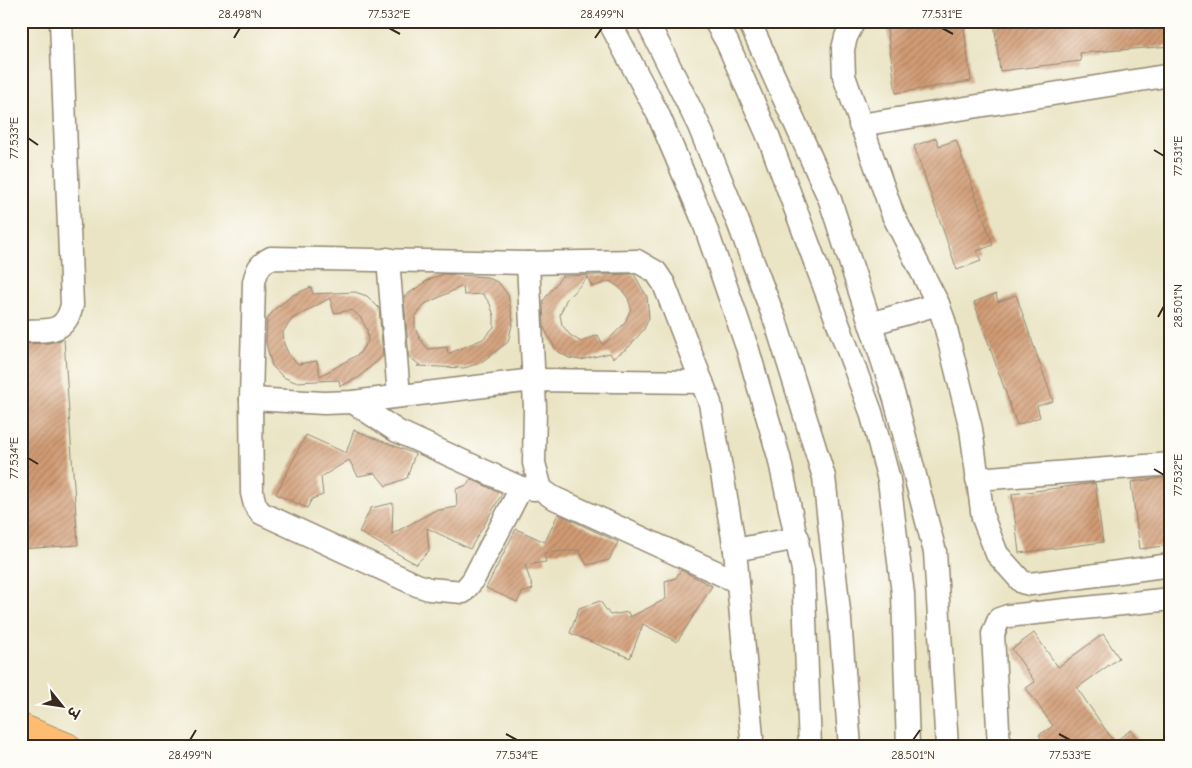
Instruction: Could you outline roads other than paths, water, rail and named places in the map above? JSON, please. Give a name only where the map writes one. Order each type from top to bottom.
[{"type":"main road","points":[[21,728],[66,747]]},
{"type":"street","points":[[21,331],[59,328],[66,322],[72,305],[61,21]]},
{"type":"street","points":[[609,21],[658,114],[703,220],[748,350],[779,458],[798,538],[803,570],[810,747]]},
{"type":"street","points":[[647,21],[699,126],[738,222],[779,332],[824,478],[840,620],[850,747]]},
{"type":"street","points":[[715,21],[727,42],[769,138],[871,412],[889,480],[903,594],[908,747]]},
{"type":"street","points":[[749,21],[830,200],[895,399],[935,552],[947,747]]},
{"type":"street","points":[[854,21],[846,37],[842,62],[844,76],[896,222],[938,304],[971,429],[983,518],[997,554],[1022,582],[1043,583],[1171,565]]},
{"type":"street","points":[[860,125],[1171,75]]},
{"type":"street","points":[[528,263],[533,380],[534,463],[531,489],[468,588],[463,592],[455,593],[429,589],[261,513],[255,505],[252,493],[251,399],[254,282],[257,269],[262,262],[271,258],[528,263],[637,261],[648,266],[656,272],[664,284],[710,403],[735,550],[752,737]]},
{"type":"street","points":[[388,259],[399,396]]},
{"type":"street","points":[[870,324],[938,304]]},
{"type":"street","points":[[251,399],[324,403],[353,402],[533,380],[702,382]]},
{"type":"street","points":[[353,402],[397,431],[552,497],[738,582]]},
{"type":"street","points":[[977,479],[1171,464]]},
{"type":"street","points":[[735,550],[798,538]]},
{"type":"street","points":[[999,747],[992,634],[999,619],[1008,616],[1171,599]]}]
